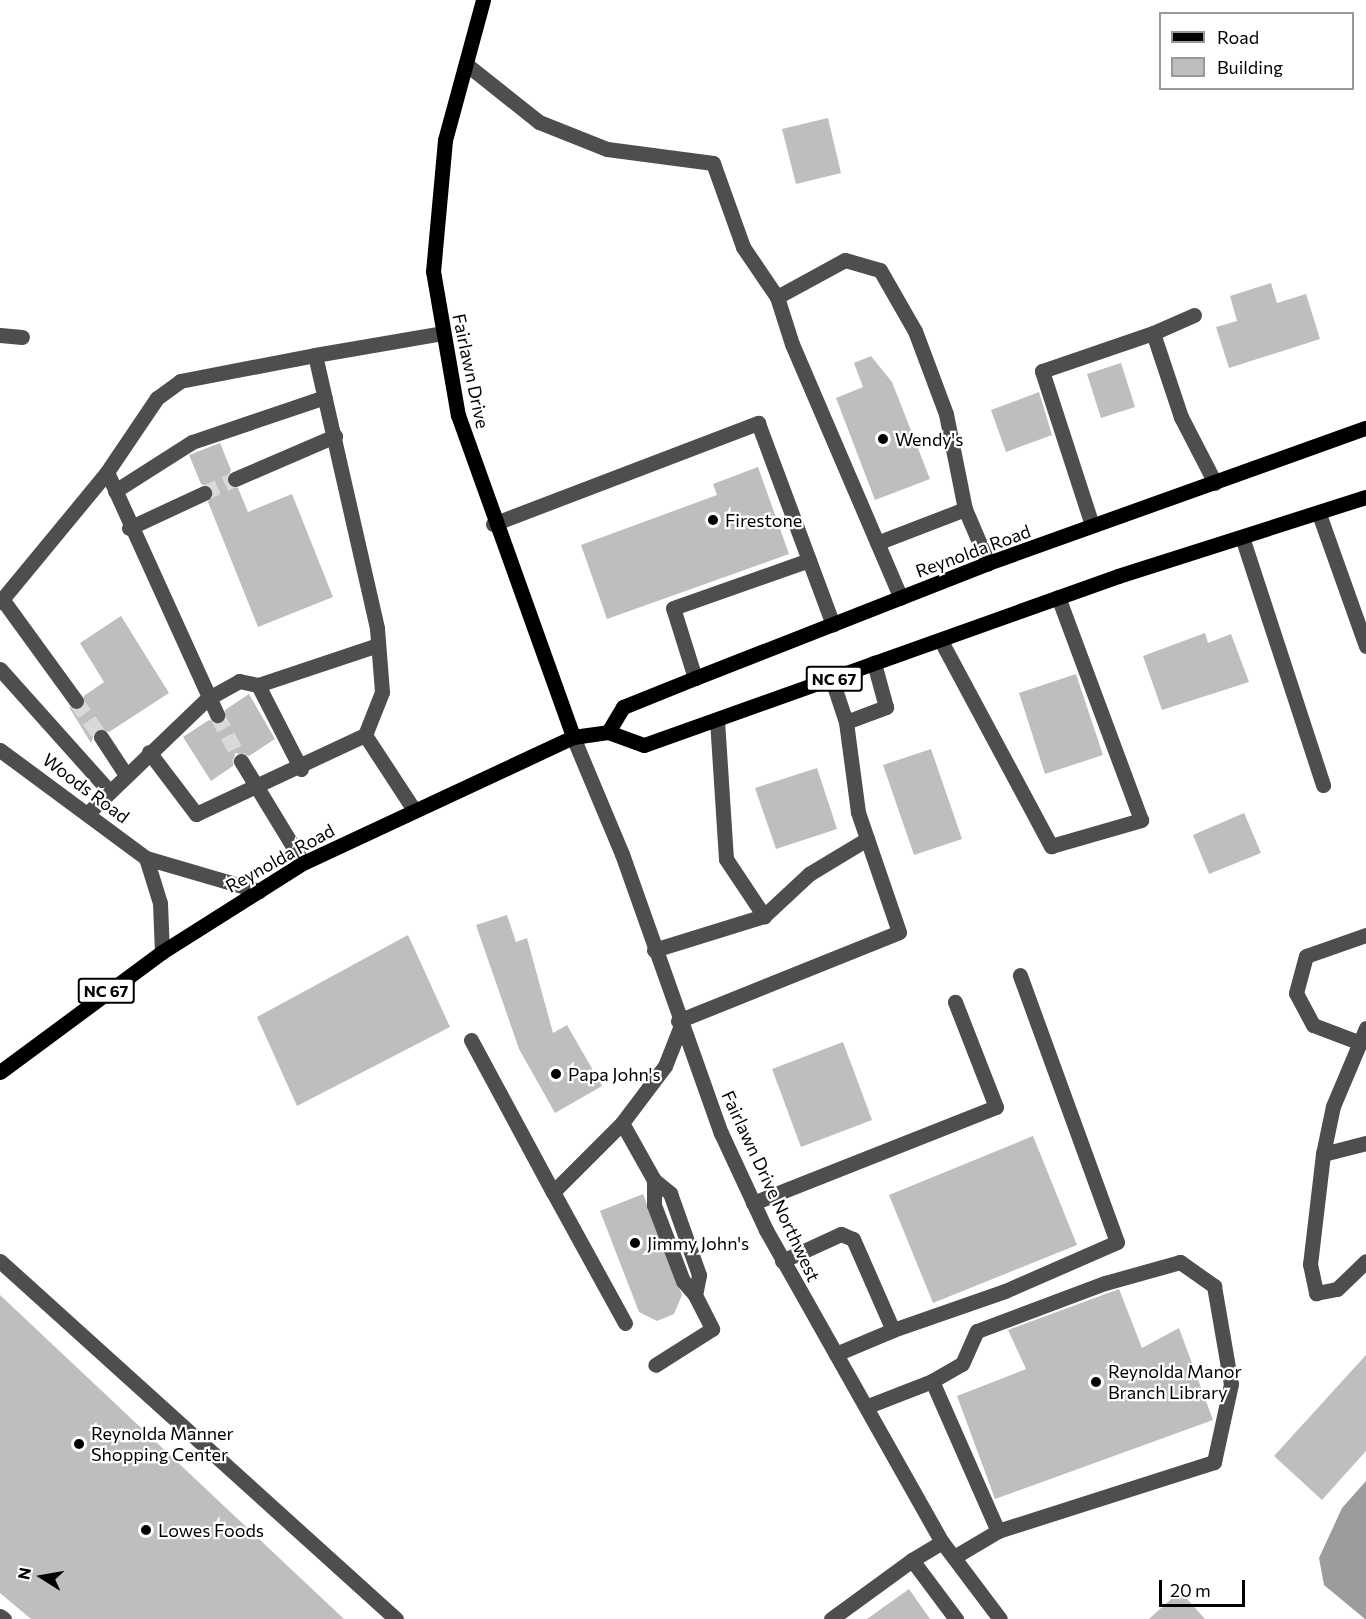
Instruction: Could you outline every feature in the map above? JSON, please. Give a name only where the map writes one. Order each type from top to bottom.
[{"type":"main road","name":"Fairlawn Drive","points":[[483,0],[445,140],[433,271],[458,415],[493,524],[573,737]]},
{"type":"main road","name":"Reynolda Road","points":[[608,732],[623,706],[988,563],[1056,543],[1092,525],[1366,428]]},
{"type":"main road","name":"Reynolda Road","points":[[0,1072],[162,952],[303,864],[573,737],[608,732],[644,745],[832,680],[1058,597],[1366,497]]},
{"type":"street","points":[[466,64],[539,122],[608,149],[713,163],[743,246],[777,297],[792,344],[901,598]]},
{"type":"street","points":[[777,297],[845,260],[880,270],[915,331],[946,414],[965,509],[988,563]]},
{"type":"street","points":[[1092,525],[1042,371],[1153,333],[1194,315]]},
{"type":"street","points":[[76,700],[1,601],[107,472],[157,398],[180,381],[442,333]]},
{"type":"street","points":[[1153,333],[1181,417],[1215,483]]},
{"type":"street","points":[[0,335],[22,337]]},
{"type":"street","points":[[149,752],[196,814],[301,769],[365,735],[382,692],[378,645],[361,538],[315,355]]},
{"type":"street","points":[[115,491],[192,442],[326,397]]},
{"type":"street","points":[[493,524],[758,423],[833,625]]},
{"type":"street","points":[[235,479],[335,436]]},
{"type":"street","points":[[107,472],[129,528],[207,699],[217,715]]},
{"type":"street","points":[[129,528],[204,493]]},
{"type":"street","points":[[877,543],[965,509]]},
{"type":"street","points":[[1319,514],[1366,646]]},
{"type":"street","points":[[1242,537],[1323,786]]},
{"type":"street","points":[[695,678],[673,608],[809,560]]},
{"type":"street","points":[[941,641],[1051,846],[1141,820],[1058,597]]},
{"type":"street","points":[[89,812],[108,790],[126,776],[207,699],[239,681],[258,685],[378,645]]},
{"type":"street","points":[[846,722],[886,707],[874,663]]},
{"type":"street","points":[[0,669],[108,790]]},
{"type":"street","points":[[553,1192],[622,1123],[665,1066],[679,1024],[899,932],[858,812],[846,722],[832,680]]},
{"type":"street","points":[[258,685],[301,769]]},
{"type":"street","points":[[717,720],[726,859],[764,916]]},
{"type":"street","points":[[365,735],[414,810]]},
{"type":"street","points":[[101,737],[126,776]]},
{"type":"street","name":"Fairlawn Drive Northwest","points":[[573,737],[607,813],[679,1024],[753,1203],[783,1261],[868,1406],[942,1542],[1000,1619]]},
{"type":"street","name":"Woods Road","points":[[0,750],[89,812],[147,858],[259,891]]},
{"type":"street","points":[[241,761],[303,864]]},
{"type":"street","points":[[654,950],[764,916],[809,874],[867,838]]},
{"type":"street","points":[[147,858],[160,903],[162,952]]},
{"type":"street","points":[[1358,1042],[1313,1025],[1296,993],[1306,956],[1366,936]]},
{"type":"street","points":[[836,1354],[893,1330],[1005,1291],[1117,1242],[1020,975]]},
{"type":"street","points":[[753,1203],[996,1107],[955,1002]]},
{"type":"street","points":[[1366,1028],[1358,1042],[1333,1106],[1323,1154],[1310,1264],[1316,1293],[1337,1289],[1366,1261]]},
{"type":"street","points":[[471,1040],[625,1323]]},
{"type":"street","points":[[622,1123],[654,1180],[670,1193],[699,1275],[695,1295],[712,1329],[656,1365]]},
{"type":"street","points":[[1323,1154],[1366,1143]]},
{"type":"street","points":[[783,1261],[840,1234],[853,1239],[893,1330]]},
{"type":"street","points":[[0,1262],[396,1619]]},
{"type":"street","points":[[868,1406],[932,1381],[962,1364],[977,1331],[1105,1283],[1180,1262],[1214,1286],[1231,1384],[1214,1462],[998,1531],[954,1557]]},
{"type":"street","points":[[932,1381],[998,1531]]},
{"type":"street","points":[[831,1619],[912,1560],[942,1542]]},
{"type":"street","points":[[912,1560],[956,1619]]},
{"type":"street","points":[[0,1616],[4,1619]]},
{"type":"shaded area","points":[[1366,1481],[1365,1619],[1324,1585],[1319,1558],[1342,1508]]},
{"type":"building","points":[[828,118],[841,173],[796,184],[782,129]]},
{"type":"building","points":[[1271,283],[1277,303],[1306,294],[1320,339],[1229,368],[1216,327],[1237,321],[1230,296]]},
{"type":"building","name":"Wendy's","points":[[871,356],[892,382],[930,479],[875,500],[836,398],[863,387],[854,363]]},
{"type":"building","points":[[1121,363],[1135,407],[1101,418],[1087,374]]},
{"type":"building","points":[[1039,392],[1052,435],[1006,452],[991,410]]},
{"type":"building","points":[[220,443],[231,470],[226,482],[238,488],[248,512],[292,494],[333,597],[258,627],[208,502],[213,489],[201,484],[189,455]]},
{"type":"building","name":"Firestone","points":[[758,467],[789,554],[607,619],[581,545],[717,495],[713,484]]},
{"type":"building","points":[[121,616],[169,693],[109,732],[96,729],[91,743],[69,707],[81,709],[84,696],[104,682],[80,643]]},
{"type":"building","points":[[1205,633],[1208,643],[1231,634],[1249,682],[1162,710],[1143,656]]},
{"type":"building","points":[[1076,674],[1103,755],[1045,774],[1019,693]]},
{"type":"building","points":[[249,694],[275,739],[249,756],[235,753],[233,766],[211,781],[183,737],[209,720],[222,724],[225,710]]},
{"type":"building","points":[[931,749],[962,839],[914,855],[883,765]]},
{"type":"building","points":[[817,768],[837,829],[776,849],[755,788]]},
{"type":"building","points":[[1244,813],[1261,853],[1209,874],[1193,835]]},
{"type":"building","points":[[507,915],[516,942],[527,938],[553,1033],[567,1025],[602,1086],[555,1113],[519,1049],[476,925]]},
{"type":"building","points":[[408,935],[450,1027],[297,1106],[257,1017]]},
{"type":"building","points":[[843,1042],[872,1120],[801,1147],[772,1069]]},
{"type":"building","points":[[1033,1136],[1077,1245],[933,1303],[889,1195]]},
{"type":"building","points":[[643,1194],[682,1295],[674,1314],[657,1321],[639,1312],[600,1211]]},
{"type":"building","name":"Reynolda Manor Branch Library","points":[[1119,1289],[1142,1348],[1179,1328],[1213,1420],[995,1499],[957,1396],[1026,1369],[1008,1330]]},
{"type":"building","name":"Reynolda Manner Shopping Center","points":[[0,1295],[344,1619],[31,1619],[0,1593]]},
{"type":"building","points":[[1366,1355],[1366,1451],[1322,1500],[1274,1456]]},
{"type":"building","points":[[909,1589],[930,1619],[867,1619]]},
{"type":"building","points":[[1180,1591],[1205,1619],[1149,1619]]},
{"type":"tunnel","points":[[204,493],[235,479]]},
{"type":"tunnel","points":[[76,701],[101,737]]},
{"type":"tunnel","points":[[217,715],[241,761]]},
{"type":"place","name":"Wendy's","points":[[883,439]]},
{"type":"place","name":"Firestone","points":[[713,520]]},
{"type":"place","name":"Papa John's","points":[[556,1074]]},
{"type":"place","name":"Jimmy John's","points":[[635,1243]]},
{"type":"place","name":"Reynolda Manor Branch Library","points":[[1096,1382]]},
{"type":"place","name":"Reynolda Manner Shopping Center","points":[[79,1444]]},
{"type":"place","name":"Lowes Foods","points":[[146,1530]]}]
